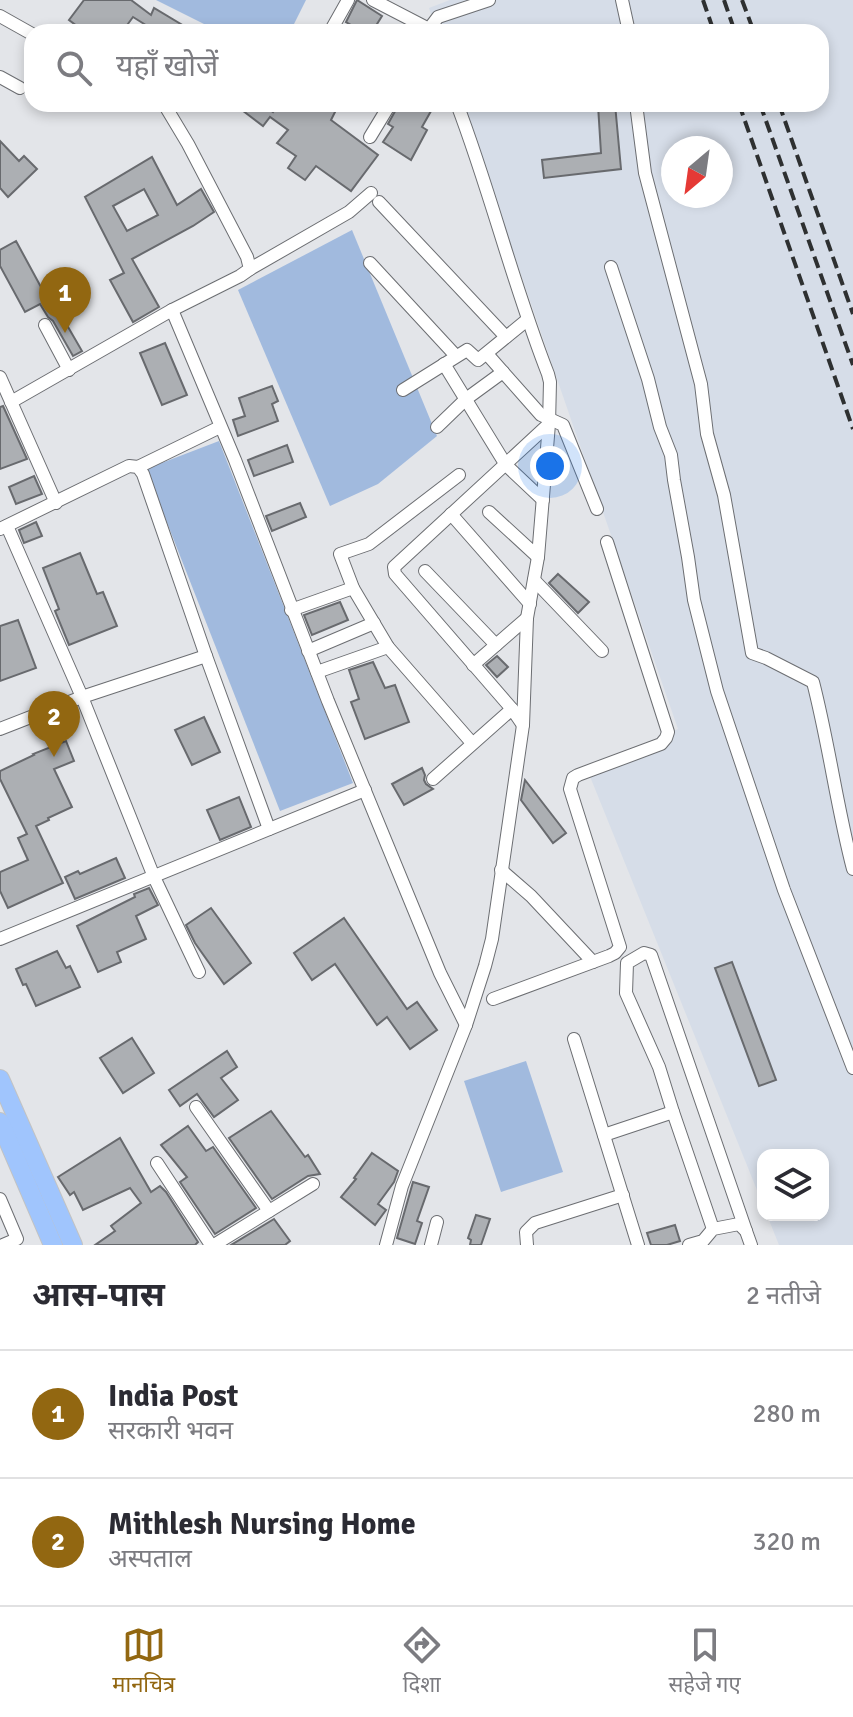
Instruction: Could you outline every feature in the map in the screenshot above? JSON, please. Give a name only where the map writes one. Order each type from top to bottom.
[{"type":"highway","points":[[0,1079],[73,1245]]},
{"type":"highway","points":[[0,1122],[7,1154],[53,1245]]},
{"type":"street","points":[[334,24],[348,0]]},
{"type":"street","points":[[373,0],[418,24]]},
{"type":"street","points":[[433,24],[438,17],[471,3],[489,0]]},
{"type":"street","points":[[622,0],[627,24]]},
{"type":"street","points":[[0,16],[24,30]]},
{"type":"street","points":[[0,77],[20,88]]},
{"type":"street","points":[[169,112],[247,257],[250,269]]},
{"type":"street","points":[[370,137],[385,112]]},
{"type":"street","points":[[386,1245],[402,1186],[466,1025],[492,939],[523,725],[527,618],[538,557],[549,422],[550,382],[460,112]]},
{"type":"street","points":[[637,112],[645,173],[701,384],[707,434],[724,495],[752,653],[813,682],[853,869]]},
{"type":"street","points":[[11,402],[375,198],[506,337]]},
{"type":"street","points":[[370,263],[456,356]]},
{"type":"street","points":[[611,267],[671,455],[694,600],[717,691],[784,890],[853,1068]]},
{"type":"street","points":[[172,310],[440,973],[466,1025]]},
{"type":"street","points":[[403,390],[467,350],[478,360],[527,320]]},
{"type":"street","points":[[45,325],[69,370]]},
{"type":"street","points":[[487,354],[541,415],[549,422],[563,425],[597,509]]},
{"type":"street","points":[[444,364],[506,465],[543,500]]},
{"type":"street","points":[[437,427],[466,399],[503,372]]},
{"type":"street","points":[[0,377],[56,503]]},
{"type":"street","points":[[523,725],[395,574],[394,567],[549,422]]},
{"type":"street","points":[[199,972],[154,877],[82,697],[4,527],[129,466],[138,467],[220,427]]},
{"type":"street","points":[[138,467],[269,829]]},
{"type":"street","points":[[459,475],[369,544],[340,554],[353,588],[388,647],[472,743]]},
{"type":"street","points":[[489,512],[538,557]]},
{"type":"street","points":[[451,514],[530,604]]},
{"type":"street","points":[[493,999],[615,953],[620,947],[570,789],[571,783],[578,775],[661,744],[668,732],[607,542]]},
{"type":"street","points":[[425,571],[496,645]]},
{"type":"street","points":[[534,580],[602,651]]},
{"type":"street","points":[[291,610],[353,588]]},
{"type":"street","points":[[473,665],[527,618]]},
{"type":"street","points":[[308,651],[374,623]]},
{"type":"street","points":[[317,672],[388,647]]},
{"type":"street","points":[[0,729],[82,697],[206,656]]},
{"type":"street","points":[[433,779],[512,709]]},
{"type":"street","points":[[0,939],[365,790]]},
{"type":"street","points":[[501,870],[542,906],[593,962]]},
{"type":"street","points":[[713,1229],[659,1067],[626,993],[627,963],[644,953],[651,955],[751,1245]]},
{"type":"street","points":[[574,1039],[638,1245]]},
{"type":"street","points":[[196,1107],[269,1211]]},
{"type":"street","points":[[604,1135],[673,1112]]},
{"type":"street","points":[[157,1163],[213,1245],[313,1184]]},
{"type":"street","points":[[527,1245],[526,1232],[535,1223],[623,1195]]},
{"type":"street","points":[[0,1199],[17,1239],[3,1245]]},
{"type":"street","points":[[431,1245],[437,1222]]},
{"type":"street","points":[[689,1245],[703,1241],[713,1229],[739,1224],[746,1231]]},
{"type":"shaded area","points":[[156,0],[306,0],[294,24],[204,24]]},
{"type":"shaded area","points":[[450,0],[853,0],[853,1245],[779,1245],[769,1221],[829,1221],[829,1149],[757,1149],[757,1190],[587,769],[678,729],[465,112],[829,112],[829,24],[434,24],[429,8]]},
{"type":"shaded area","points":[[352,230],[437,436],[378,484],[330,506],[238,290]]},
{"type":"shaded area","points":[[219,441],[353,783],[280,811],[146,469]]},
{"type":"shaded area","points":[[526,1061],[563,1172],[501,1192],[464,1081]]},
{"type":"building","points":[[84,0],[131,0],[151,15],[154,8],[181,24],[144,24],[133,17],[128,24],[74,24],[69,20]]},
{"type":"building","points":[[357,0],[382,16],[377,24],[346,22]]},
{"type":"building","points":[[245,112],[335,112],[331,120],[378,155],[351,191],[316,166],[305,180],[288,168],[296,156],[277,143],[288,130],[270,117],[263,126]]},
{"type":"building","points":[[395,112],[430,112],[422,127],[427,130],[411,160],[383,142],[393,127],[388,124]]},
{"type":"building","points":[[598,112],[616,112],[621,169],[544,178],[542,160],[601,153]]},
{"type":"building","points":[[0,141],[19,161],[24,156],[37,169],[8,197],[0,188]]},
{"type":"building","points":[[152,157],[177,205],[201,189],[214,212],[132,259],[159,307],[133,322],[110,280],[124,273],[85,197]],"holes":[[[144,189],[158,215],[127,231],[113,206]]]},
{"type":"building","points":[[16,241],[54,311],[57,308],[82,351],[73,356],[40,304],[25,312],[0,266],[0,250]]},
{"type":"building","points":[[165,343],[187,395],[162,405],[140,353]]},
{"type":"building","points":[[272,386],[278,401],[272,404],[278,421],[238,436],[233,420],[245,416],[239,398]]},
{"type":"building","points":[[3,406],[27,459],[0,469],[0,407]]},
{"type":"building","points":[[287,445],[293,462],[254,476],[248,460]]},
{"type":"building","points":[[34,476],[42,494],[16,504],[9,487]]},
{"type":"building","points":[[300,503],[306,517],[272,531],[266,516]]},
{"type":"building","points":[[36,522],[42,536],[24,543],[19,530]]},
{"type":"building","points":[[80,553],[97,594],[103,592],[117,626],[69,645],[43,568]]},
{"type":"building","points":[[558,574],[589,602],[578,613],[549,583]]},
{"type":"building","points":[[340,602],[348,620],[312,635],[304,615]]},
{"type":"building","points":[[18,620],[36,668],[0,681],[0,626]]},
{"type":"building","points":[[497,656],[508,667],[497,677],[486,665]]},
{"type":"building","points":[[373,662],[385,688],[395,685],[409,722],[365,739],[351,702],[359,699],[349,670]]},
{"type":"building","points":[[204,717],[220,752],[192,765],[175,730]]},
{"type":"building","points":[[66,741],[74,761],[54,769],[72,807],[36,826],[63,883],[8,908],[0,891],[0,872],[28,860],[18,838],[27,834],[0,779],[0,771]]},
{"type":"building","points":[[422,768],[426,784],[433,789],[404,805],[392,784]]},
{"type":"building","points":[[525,780],[566,833],[553,843],[521,800]]},
{"type":"building","points":[[239,797],[251,827],[220,840],[207,810]]},
{"type":"building","points":[[116,858],[125,878],[75,899],[65,877],[78,871],[80,874]]},
{"type":"building","points":[[149,888],[158,905],[136,916],[146,939],[117,952],[121,962],[98,972],[77,926]]},
{"type":"building","points":[[211,908],[251,963],[224,984],[186,925]]},
{"type":"building","points":[[344,918],[407,1009],[417,1002],[437,1030],[410,1049],[387,1017],[377,1025],[335,964],[312,980],[294,953]]},
{"type":"building","points":[[57,951],[66,968],[70,966],[80,987],[36,1006],[16,969]]},
{"type":"building","points":[[732,962],[776,1080],[759,1086],[715,968]]},
{"type":"building","points":[[132,1038],[154,1073],[123,1093],[100,1058]]},
{"type":"building","points":[[227,1051],[237,1067],[221,1078],[238,1100],[214,1117],[197,1094],[180,1106],[169,1090]]},
{"type":"building","points":[[271,1111],[320,1174],[308,1176],[272,1199],[229,1138]]},
{"type":"building","points":[[188,1126],[206,1151],[213,1147],[256,1208],[215,1234],[180,1182],[187,1177],[161,1145]]},
{"type":"building","points":[[120,1138],[151,1192],[160,1186],[166,1192],[198,1242],[195,1245],[95,1245],[115,1231],[111,1226],[141,1203],[130,1188],[83,1210],[74,1192],[70,1195],[58,1177]]},
{"type":"building","points":[[372,1153],[398,1171],[378,1204],[386,1210],[375,1225],[341,1197]]},
{"type":"building","points":[[413,1182],[429,1187],[417,1221],[422,1223],[415,1244],[397,1238]]},
{"type":"building","points":[[476,1215],[490,1219],[481,1245],[470,1245],[468,1238]]},
{"type":"building","points":[[274,1219],[290,1241],[285,1245],[231,1245]]},
{"type":"building","points":[[675,1225],[680,1241],[651,1245],[647,1233]]},
{"type":"railway","points":[[703,0],[711,24]]},
{"type":"railway","points":[[724,0],[732,24]]},
{"type":"railway","points":[[742,0],[751,24]]},
{"type":"railway","points":[[742,112],[853,429]]},
{"type":"railway","points":[[763,112],[853,365]]},
{"type":"railway","points":[[782,112],[853,314]]},
{"type":"place","name":"India Post","points":[[65,333]]},
{"type":"place","name":"Mithlesh Nursing Home","points":[[54,757]]}]
